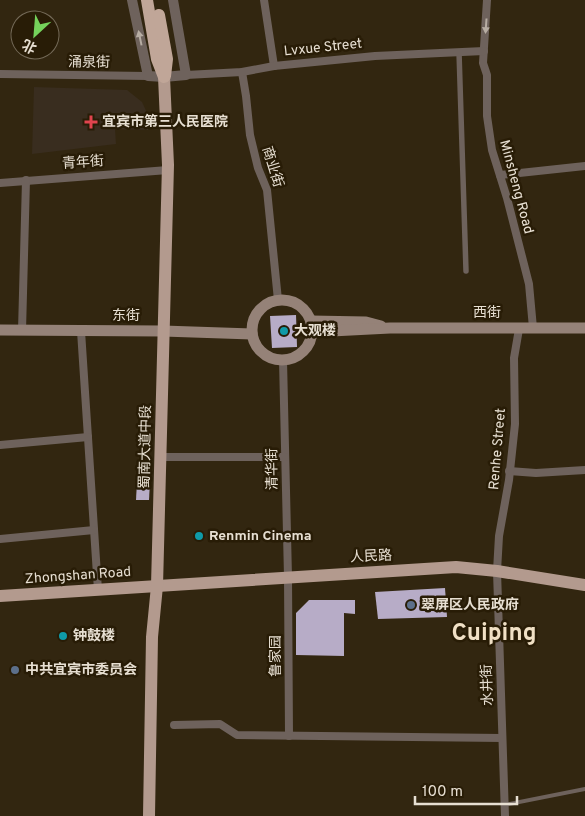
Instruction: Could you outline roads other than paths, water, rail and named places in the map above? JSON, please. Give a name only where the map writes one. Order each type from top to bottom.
[{"type":"highway","points":[[152,5],[161,31],[167,59],[164,77]]},
{"type":"highway","points":[[152,5],[157,60],[164,77]]},
{"type":"main road","name":"蜀南大道中段","points":[[149,816],[152,637],[157,586],[168,170],[164,77]]},
{"type":"main road","points":[[278,300],[294,302],[303,308],[311,327],[307,346],[297,356],[283,360],[264,354],[259,349],[252,334],[252,325],[256,315],[268,303],[278,300]]},
{"type":"main road","name":"西街","points":[[311,327],[366,322],[390,328],[585,328]]},
{"type":"main road","name":"东街","points":[[0,330],[163,331],[252,334]]},
{"type":"main road","name":"人民路","points":[[157,586],[456,567],[497,571],[585,585]]},
{"type":"main road","name":"Zhongshan Road","points":[[0,596],[157,586]]},
{"type":"street","points":[[132,0],[148,76]]},
{"type":"street","points":[[173,0],[186,75]]},
{"type":"street","points":[[264,0],[274,66]]},
{"type":"street","name":"Minsheng Road","points":[[487,0],[483,63],[487,83],[488,124],[492,150],[529,284],[533,328]]},
{"type":"street","points":[[161,31],[178,29]]},
{"type":"street","name":"Lvxue Street","points":[[148,76],[164,77],[242,72],[274,66],[375,56],[484,51]]},
{"type":"street","points":[[459,52],[466,271]]},
{"type":"street","name":"商业街","points":[[242,72],[250,135],[258,168],[267,190],[278,300]]},
{"type":"street","name":"涌泉街","points":[[0,74],[148,76]]},
{"type":"street","points":[[500,175],[585,166]]},
{"type":"street","name":"青年街","points":[[0,183],[168,170]]},
{"type":"street","points":[[22,331],[26,180]]},
{"type":"street","name":"Renhe Street","points":[[497,571],[499,536],[515,424],[514,358],[519,328]]},
{"type":"street","points":[[81,331],[98,590]]},
{"type":"street","name":"清华街","points":[[283,360],[288,577]]},
{"type":"street","points":[[0,445],[88,437]]},
{"type":"street","points":[[160,457],[286,458]]},
{"type":"street","points":[[509,471],[536,473],[585,470]]},
{"type":"street","points":[[0,539],[94,530]]},
{"type":"street","name":"水井街","points":[[497,571],[505,816]]},
{"type":"street","name":"鲁家园","points":[[288,577],[289,736]]},
{"type":"street","points":[[174,725],[220,724],[237,735],[502,738]]},
{"type":"lane","points":[[504,805],[585,789]]},
{"type":"place","name":"宜宾市第三人民医院","points":[[91,122]]},
{"type":"place","name":"大观楼","points":[[284,331]]},
{"type":"place","name":"Renmin Cinema","points":[[199,536]]},
{"type":"place","name":"翠屏区人民政府","points":[[411,605]]},
{"type":"place","name":"钟鼓楼","points":[[63,636]]},
{"type":"place","name":"中共宜宾市委员会","points":[[15,670]]},
{"type":"district","name":"Cuiping","points":[[494,634]]}]
